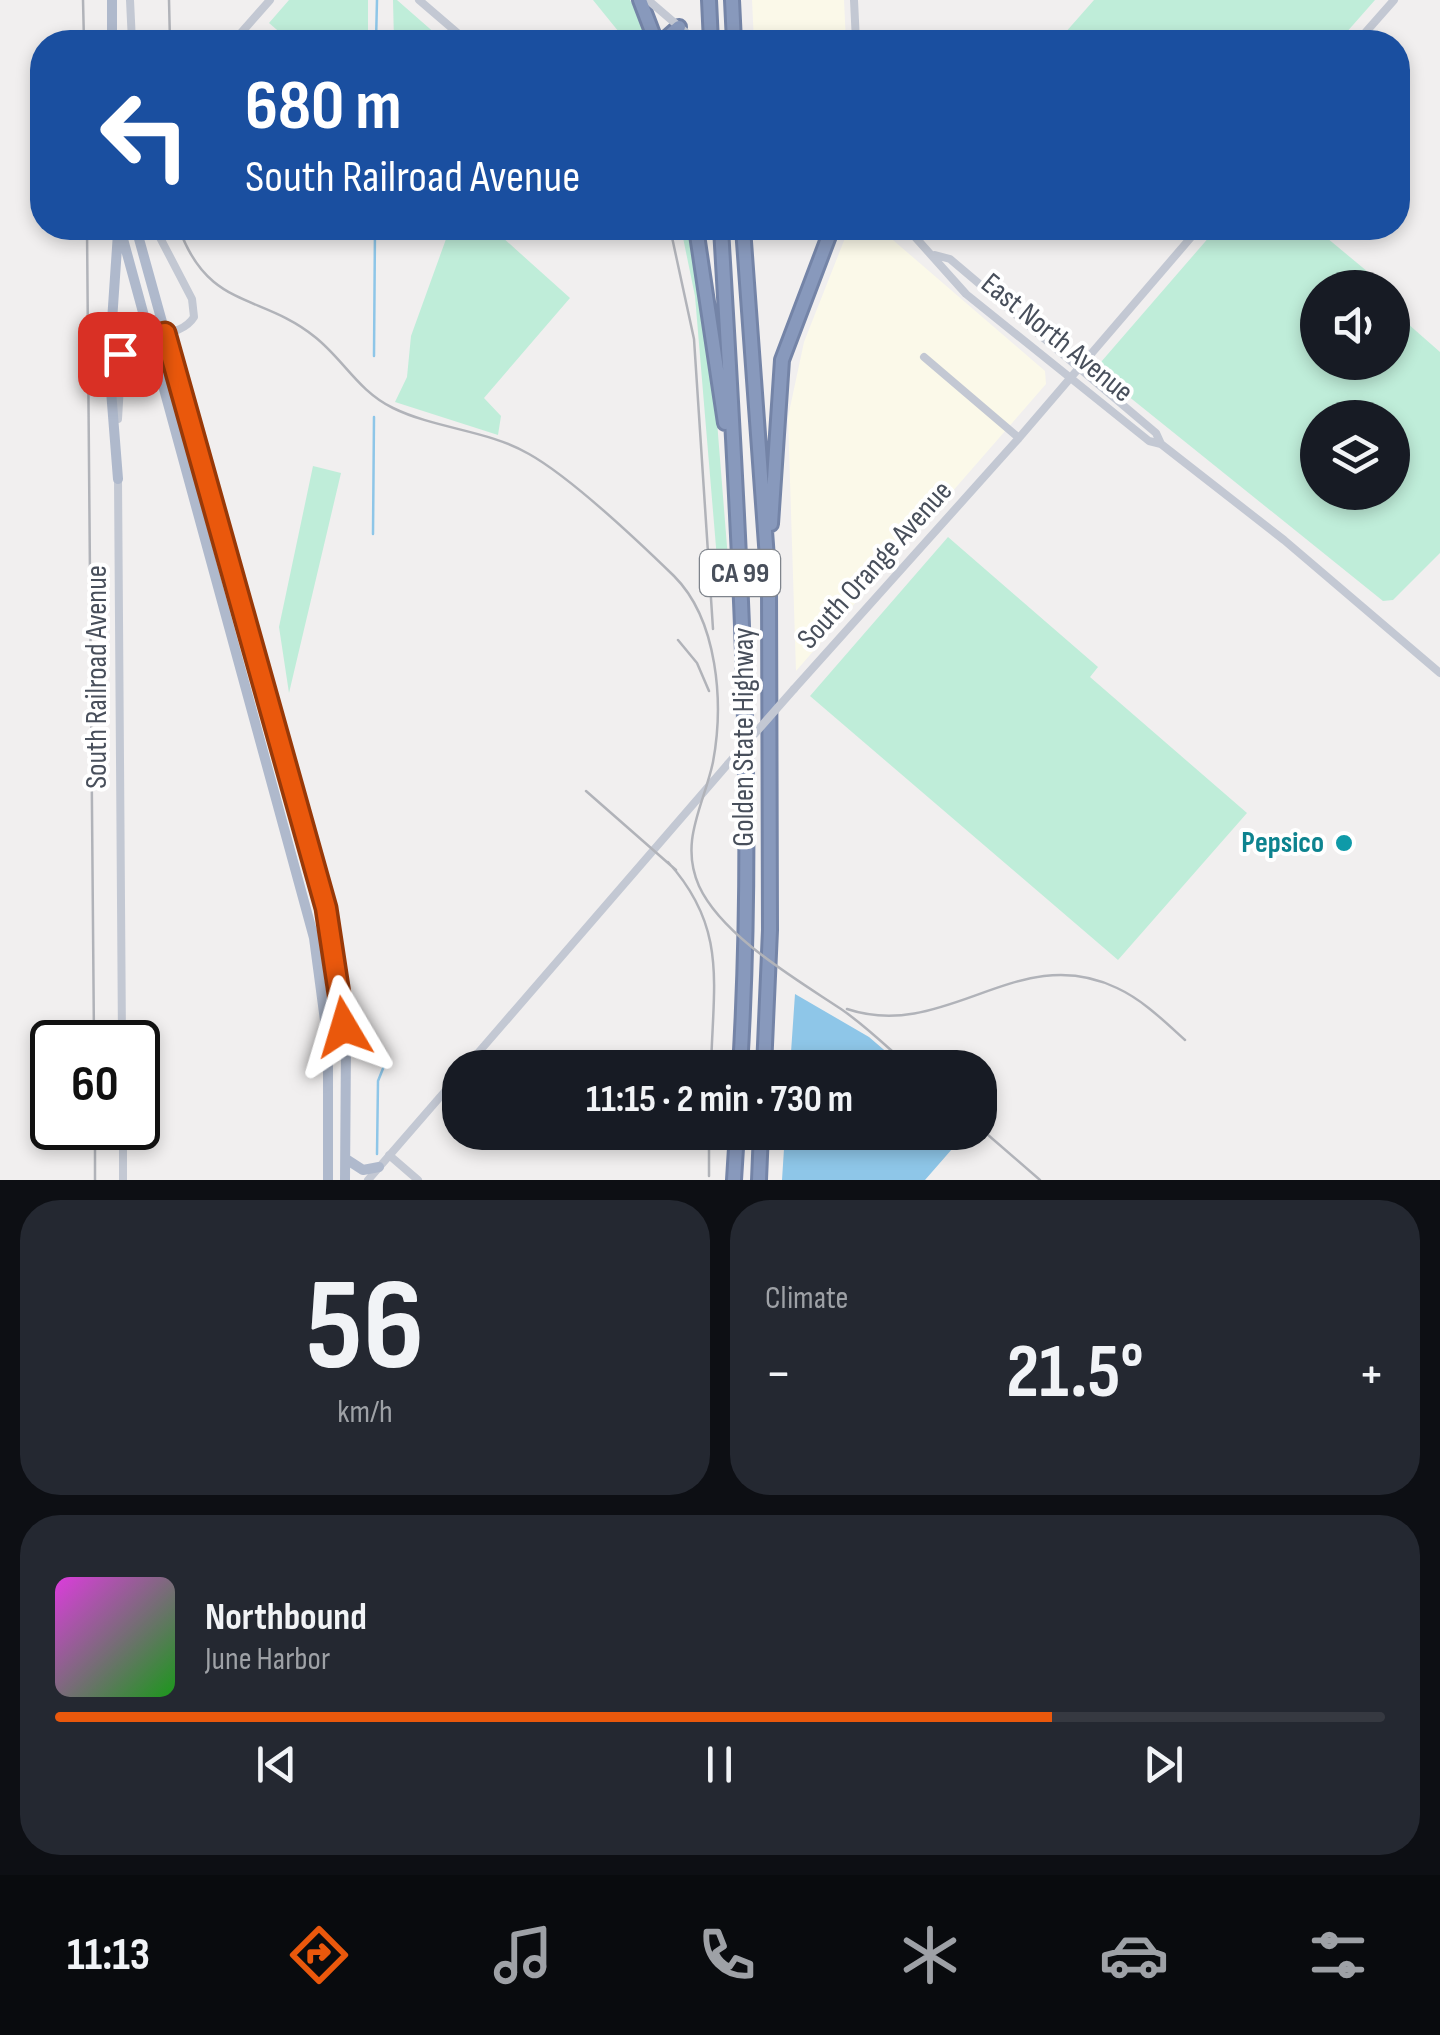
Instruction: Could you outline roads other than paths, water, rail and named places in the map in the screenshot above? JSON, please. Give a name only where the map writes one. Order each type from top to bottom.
[{"type":"highway","points":[[640,0],[654,30]]},
{"type":"highway","points":[[708,0],[710,30]]},
{"type":"highway","points":[[732,0],[733,30]]},
{"type":"highway","points":[[675,30],[679,27]]},
{"type":"highway","points":[[698,240],[708,286],[740,549]]},
{"type":"highway","name":"Golden State Highway","points":[[722,240],[740,549],[749,919],[741,1050]]},
{"type":"highway","name":"Golden State Highway","points":[[744,240],[769,586],[770,930],[765,1050]]},
{"type":"highway","points":[[769,586],[778,377],[787,340],[827,240]]},
{"type":"highway","points":[[734,1180],[735,1150]]},
{"type":"highway","points":[[759,1180],[760,1150]]},
{"type":"main road","points":[[112,0],[112,30]]},
{"type":"main road","points":[[118,240],[108,354],[118,479]]},
{"type":"main road","points":[[123,240],[156,335],[332,936],[346,1045],[346,1180]]},
{"type":"main road","points":[[138,240],[156,335],[314,938],[328,1043],[328,1180]]},
{"type":"main road","points":[[346,1159],[363,1170],[379,1167]]},
{"type":"street","points":[[130,0],[131,30]]},
{"type":"street","points":[[244,30],[270,0]]},
{"type":"street","points":[[419,0],[454,30]]},
{"type":"street","points":[[648,0],[682,30]]},
{"type":"street","points":[[854,0],[855,30]]},
{"type":"street","points":[[1368,30],[1394,0]]},
{"type":"street","points":[[156,335],[187,326],[195,310],[161,240]]},
{"type":"street","name":"East North Avenue","points":[[919,240],[935,255],[940,270],[966,294],[1148,441],[1161,444],[1284,540],[1440,673]]},
{"type":"street","name":"South Orange Avenue","points":[[481,1050],[728,764],[1019,438],[1188,240]]},
{"type":"street","name":"East North Avenue","points":[[935,255],[950,258],[1156,432],[1161,444]]},
{"type":"street","name":"South Railroad Avenue","points":[[122,1020],[119,358],[128,344],[156,335]]},
{"type":"street","points":[[924,357],[1019,438]]},
{"type":"street","points":[[368,1180],[442,1095]]},
{"type":"street","points":[[123,1150],[123,1180]]},
{"type":"street","points":[[390,1155],[418,1180]]},
{"type":"water","points":[[795,994],[884,1050],[791,1050]]},
{"type":"water","points":[[784,1150],[951,1150],[925,1180],[782,1180]]},
{"type":"waterway","points":[[376,30],[377,0]]},
{"type":"waterway","points":[[374,356],[375,240]]},
{"type":"waterway","points":[[373,534],[374,417]]},
{"type":"waterway","points":[[377,1154],[378,1081],[384,1066]]},
{"type":"railway","points":[[83,0],[84,30]]},
{"type":"railway","points":[[169,0],[170,30]]},
{"type":"railway","points":[[87,240],[94,1020]]},
{"type":"railway","points":[[185,240],[205,273],[221,287],[315,337],[381,401],[427,421],[513,446],[546,464],[674,576],[700,615],[709,639],[717,689],[713,762],[692,838],[693,870],[699,886],[742,939],[891,1050]]},
{"type":"railway","points":[[673,240],[694,339],[713,629]]},
{"type":"railway","points":[[678,640],[697,663],[709,691]]},
{"type":"railway","points":[[586,791],[676,870]]},
{"type":"railway","points":[[668,862],[687,886],[708,934],[714,984],[712,1050]]},
{"type":"railway","points":[[847,1009],[883,1016],[917,1013],[1014,982],[1047,976],[1081,976],[1127,993],[1185,1040]]},
{"type":"railway","points":[[997,1143],[1040,1180]]},
{"type":"railway","points":[[95,1150],[95,1180]]},
{"type":"railway","points":[[709,1150],[709,1176]]},
{"type":"place","name":"Pepsico","points":[[1344,843]]}]
